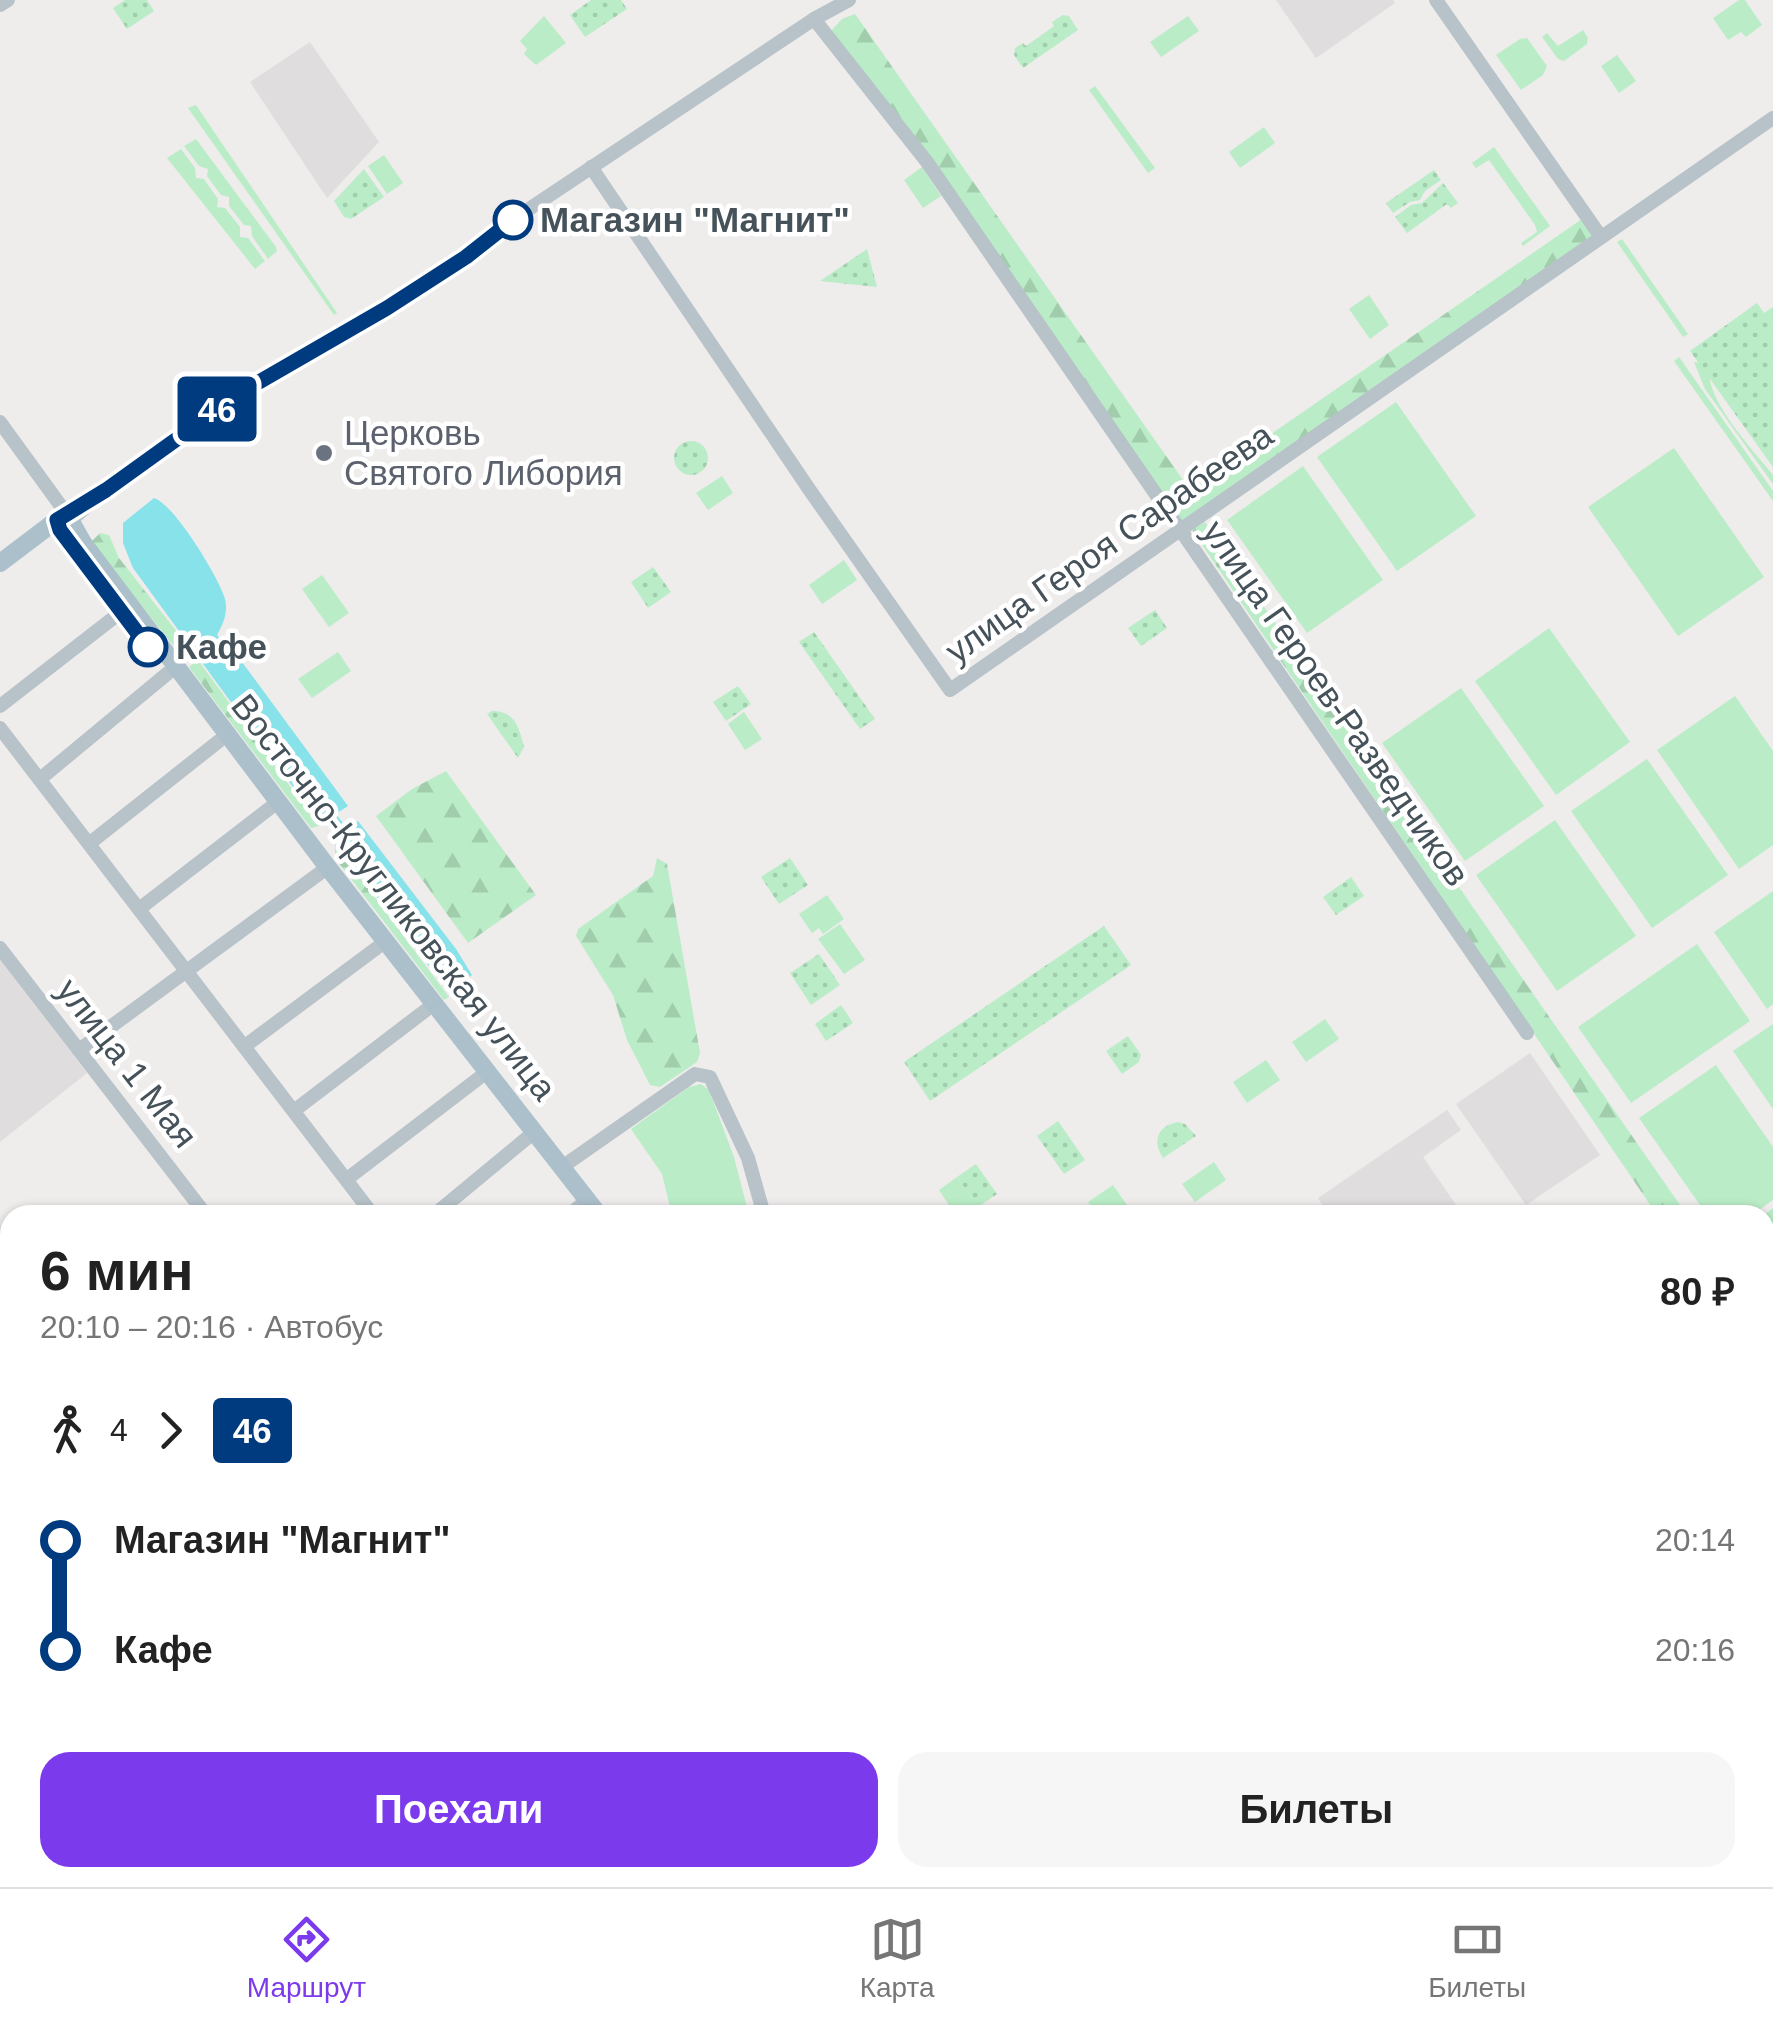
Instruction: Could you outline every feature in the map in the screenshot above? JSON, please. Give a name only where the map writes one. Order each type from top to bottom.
[{"type":"main road","points":[[0,563],[63,521]]},
{"type":"main road","points":[[0,574],[63,521]]},
{"type":"main road","name":"Восточно-Кругликовская улица","points":[[63,521],[120,612],[527,1138],[573,1205]]},
{"type":"main road","name":"Восточно-Кругликовская улица","points":[[63,521],[590,1205]]},
{"type":"street","points":[[0,5],[8,0]]},
{"type":"street","points":[[63,521],[245,390],[378,314],[466,257],[526,211],[848,0]]},
{"type":"street","points":[[1436,0],[1601,237]]},
{"type":"street","name":"улица Героев-Разведчиков","points":[[814,19],[927,162],[1527,1033]]},
{"type":"street","name":"улица Героя Сарабеева","points":[[591,168],[950,690],[1773,118]]},
{"type":"street","name":"Восточно-Кругликовская улица","points":[[0,422],[63,521]]},
{"type":"street","name":"Восточно-Кругликовская улица","points":[[0,437],[63,521]]},
{"type":"street","points":[[0,706],[120,612]]},
{"type":"street","points":[[40,779],[168,673]]},
{"type":"street","points":[[0,728],[366,1205]]},
{"type":"street","points":[[90,844],[219,740]]},
{"type":"street","points":[[140,908],[270,808]]},
{"type":"street","points":[[79,1050],[320,873]]},
{"type":"street","points":[[245,1046],[378,947]]},
{"type":"street","name":"улица 1 Мая","points":[[0,948],[198,1205]]},
{"type":"street","points":[[295,1110],[426,1010]]},
{"type":"street","points":[[562,1168],[696,1074],[705,1074],[710,1077],[748,1158],[761,1205]]},
{"type":"street","points":[[347,1179],[479,1078]]},
{"type":"street","points":[[446,1205],[527,1138]]},
{"type":"shaded area","points":[[1276,0],[1393,0],[1395,3],[1316,58]]},
{"type":"shaded area","points":[[310,42],[379,142],[327,198],[250,82]]},
{"type":"shaded area","points":[[0,959],[87,1073],[0,1142]]},
{"type":"shaded area","points":[[1530,1053],[1600,1155],[1526,1205],[1456,1104]]},
{"type":"shaded area","points":[[1447,1110],[1461,1130],[1423,1157],[1456,1205],[1323,1205],[1318,1198]]},
{"type":"green space","points":[[125,0],[147,0],[154,11],[127,29],[113,8]]},
{"type":"green space","points":[[591,0],[621,0],[627,9],[585,37],[570,15]]},
{"type":"green space","points":[[1745,0],[1762,25],[1746,37],[1741,32],[1728,40],[1713,18]]},
{"type":"green space","points":[[855,14],[1190,490],[1582,219],[1593,235],[1180,524],[1169,508],[1161,514],[918,143],[830,32],[842,19]]},
{"type":"green space","points":[[1063,15],[1069,16],[1078,30],[1023,68],[1014,55],[1015,48],[1023,43],[1026,46]]},
{"type":"green space","points":[[544,16],[566,43],[536,65],[524,54],[527,49],[520,41]]},
{"type":"green space","points":[[1188,16],[1199,31],[1161,57],[1150,42]]},
{"type":"green space","points":[[1583,30],[1587,44],[1564,61],[1558,59],[1542,37],[1547,33],[1558,46]]},
{"type":"green space","points":[[1527,38],[1547,66],[1543,75],[1521,90],[1496,55]]},
{"type":"green space","points":[[1617,55],[1636,81],[1619,93],[1601,66]]},
{"type":"green space","points":[[1095,86],[1155,168],[1148,173],[1089,90]]},
{"type":"green space","points":[[196,105],[337,313],[334,315],[188,108]]},
{"type":"green space","points":[[1264,127],[1275,143],[1240,168],[1229,152]]},
{"type":"green space","points":[[196,139],[276,247],[277,251],[268,259],[252,236],[251,226],[244,225],[229,206],[229,197],[221,195],[207,176],[208,169],[199,166],[184,146]]},
{"type":"green space","points":[[1494,147],[1550,226],[1523,246],[1521,243],[1537,232],[1535,225],[1489,160],[1476,168],[1472,163]]},
{"type":"green space","points":[[181,149],[195,168],[196,178],[204,179],[218,199],[217,207],[225,208],[240,227],[240,237],[248,238],[265,261],[255,269],[167,158]]},
{"type":"green space","points":[[384,155],[403,183],[387,194],[368,166]]},
{"type":"green space","points":[[922,167],[941,196],[923,208],[904,180]]},
{"type":"green space","points":[[364,169],[384,197],[351,219],[344,217],[334,201]]},
{"type":"green space","points":[[1434,170],[1441,180],[1425,191],[1420,200],[1393,213],[1386,203]]},
{"type":"green space","points":[[1443,183],[1458,203],[1451,208],[1447,204],[1407,233],[1395,217],[1411,205],[1422,203]]},
{"type":"green space","points":[[1622,239],[1688,334],[1683,337],[1617,242]]},
{"type":"green space","points":[[867,249],[877,287],[820,281]]},
{"type":"green space","points":[[1369,295],[1389,325],[1370,339],[1349,309]]},
{"type":"green space","points":[[1757,303],[1760,308],[1709,374],[1717,400],[1773,475],[1773,484],[1705,389],[1694,362],[1700,363],[1692,351]]},
{"type":"green space","points":[[1757,303],[1764,313],[1773,307],[1773,467],[1690,351]]},
{"type":"green space","points":[[1679,357],[1773,491],[1773,501],[1674,361]]},
{"type":"green space","points":[[1396,402],[1476,516],[1397,571],[1317,457]]},
{"type":"green space","points":[[691,441],[703,446],[708,458],[703,470],[691,475],[679,470],[674,458],[679,446]]},
{"type":"green space","points":[[1674,448],[1764,577],[1678,636],[1588,507]]},
{"type":"green space","points":[[1303,466],[1383,580],[1307,633],[1227,520]]},
{"type":"green space","points":[[722,476],[733,493],[708,510],[696,493]]},
{"type":"green space","points":[[1205,522],[1680,1205],[1650,1205],[1192,530]]},
{"type":"green space","points":[[100,533],[109,535],[119,558],[192,651],[183,658],[91,542]]},
{"type":"green space","points":[[844,560],[857,580],[822,604],[809,585]]},
{"type":"green space","points":[[653,567],[671,592],[648,608],[631,582]]},
{"type":"green space","points":[[322,575],[349,613],[329,627],[302,589]]},
{"type":"green space","points":[[1155,610],[1167,628],[1141,646],[1128,628]]},
{"type":"green space","points":[[1549,628],[1630,742],[1556,795],[1475,681]]},
{"type":"green space","points":[[814,632],[875,719],[860,729],[799,642]]},
{"type":"green space","points":[[338,652],[351,671],[312,698],[298,679]]},
{"type":"green space","points":[[198,660],[319,826],[311,828],[189,667]]},
{"type":"green space","points":[[738,686],[751,704],[726,721],[713,702]]},
{"type":"green space","points":[[1461,688],[1544,806],[1465,861],[1382,743]]},
{"type":"green space","points":[[1735,696],[1773,751],[1773,845],[1739,869],[1657,750]]},
{"type":"green space","points":[[492,711],[511,717],[518,727],[524,747],[518,758],[487,714]]},
{"type":"green space","points":[[744,712],[762,739],[745,750],[728,724]]},
{"type":"green space","points":[[1647,759],[1728,875],[1652,928],[1571,811]]},
{"type":"green space","points":[[446,771],[536,895],[468,943],[376,816],[412,789]]},
{"type":"green space","points":[[1555,820],[1636,936],[1557,991],[1476,875]]},
{"type":"green space","points":[[335,844],[449,997],[444,1000],[335,858]]},
{"type":"green space","points":[[657,858],[667,864],[700,1053],[697,1062],[660,1087],[650,1085],[627,1040],[613,995],[576,936],[578,929],[653,876]]},
{"type":"green space","points":[[790,858],[808,885],[779,904],[761,877]]},
{"type":"green space","points":[[1351,877],[1364,896],[1336,915],[1323,897]]},
{"type":"green space","points":[[1773,891],[1773,1004],[1767,1009],[1714,932]]},
{"type":"green space","points":[[827,895],[844,919],[823,934],[819,928],[812,933],[799,914]]},
{"type":"green space","points":[[840,924],[865,960],[844,974],[818,939]]},
{"type":"green space","points":[[1104,926],[1131,965],[930,1101],[904,1062]]},
{"type":"green space","points":[[1697,944],[1750,1021],[1631,1103],[1578,1027]]},
{"type":"green space","points":[[819,954],[840,985],[811,1005],[790,973]]},
{"type":"green space","points":[[841,1005],[853,1023],[826,1041],[815,1024]]},
{"type":"green space","points":[[1325,1019],[1339,1039],[1306,1062],[1292,1042]]},
{"type":"green space","points":[[1773,1024],[1773,1109],[1733,1051]]},
{"type":"green space","points":[[1128,1036],[1141,1055],[1139,1062],[1122,1074],[1106,1051]]},
{"type":"green space","points":[[1266,1060],[1280,1080],[1247,1103],[1233,1082]]},
{"type":"green space","points":[[1716,1065],[1773,1147],[1773,1200],[1766,1205],[1700,1205],[1639,1118]]},
{"type":"green space","points":[[701,1084],[709,1090],[734,1157],[746,1205],[670,1205],[662,1174],[631,1129],[689,1087]]},
{"type":"green space","points":[[1058,1121],[1085,1160],[1064,1174],[1037,1136]]},
{"type":"green space","points":[[1178,1122],[1196,1136],[1163,1158],[1158,1135]]},
{"type":"green space","points":[[1214,1162],[1226,1180],[1195,1202],[1182,1184]]},
{"type":"green space","points":[[976,1164],[997,1194],[977,1205],[957,1177]]},
{"type":"green space","points":[[957,1177],[977,1205],[949,1205],[939,1190]]},
{"type":"green space","points":[[1113,1185],[1127,1205],[1090,1205],[1088,1202]]},
{"type":"water","points":[[154,498],[183,526],[220,586],[226,611],[217,635],[239,658],[348,806],[320,824],[133,568],[123,543],[123,523]]},
{"type":"water","points":[[358,821],[472,975],[449,993],[335,841]]},
{"type":"waterway","points":[[336,816],[346,829]]},
{"type":"bus line","name":"46","points":[[148,647],[60,530],[57,520],[106,490],[245,390],[370,319],[466,257],[513,220]]},
{"type":"place","name":"Магазин \"Магнит\"","points":[[513,220]]},
{"type":"place","name":"Церковь Святого Либория","points":[[324,453]]},
{"type":"place","name":"Кафе","points":[[148,647]]}]
